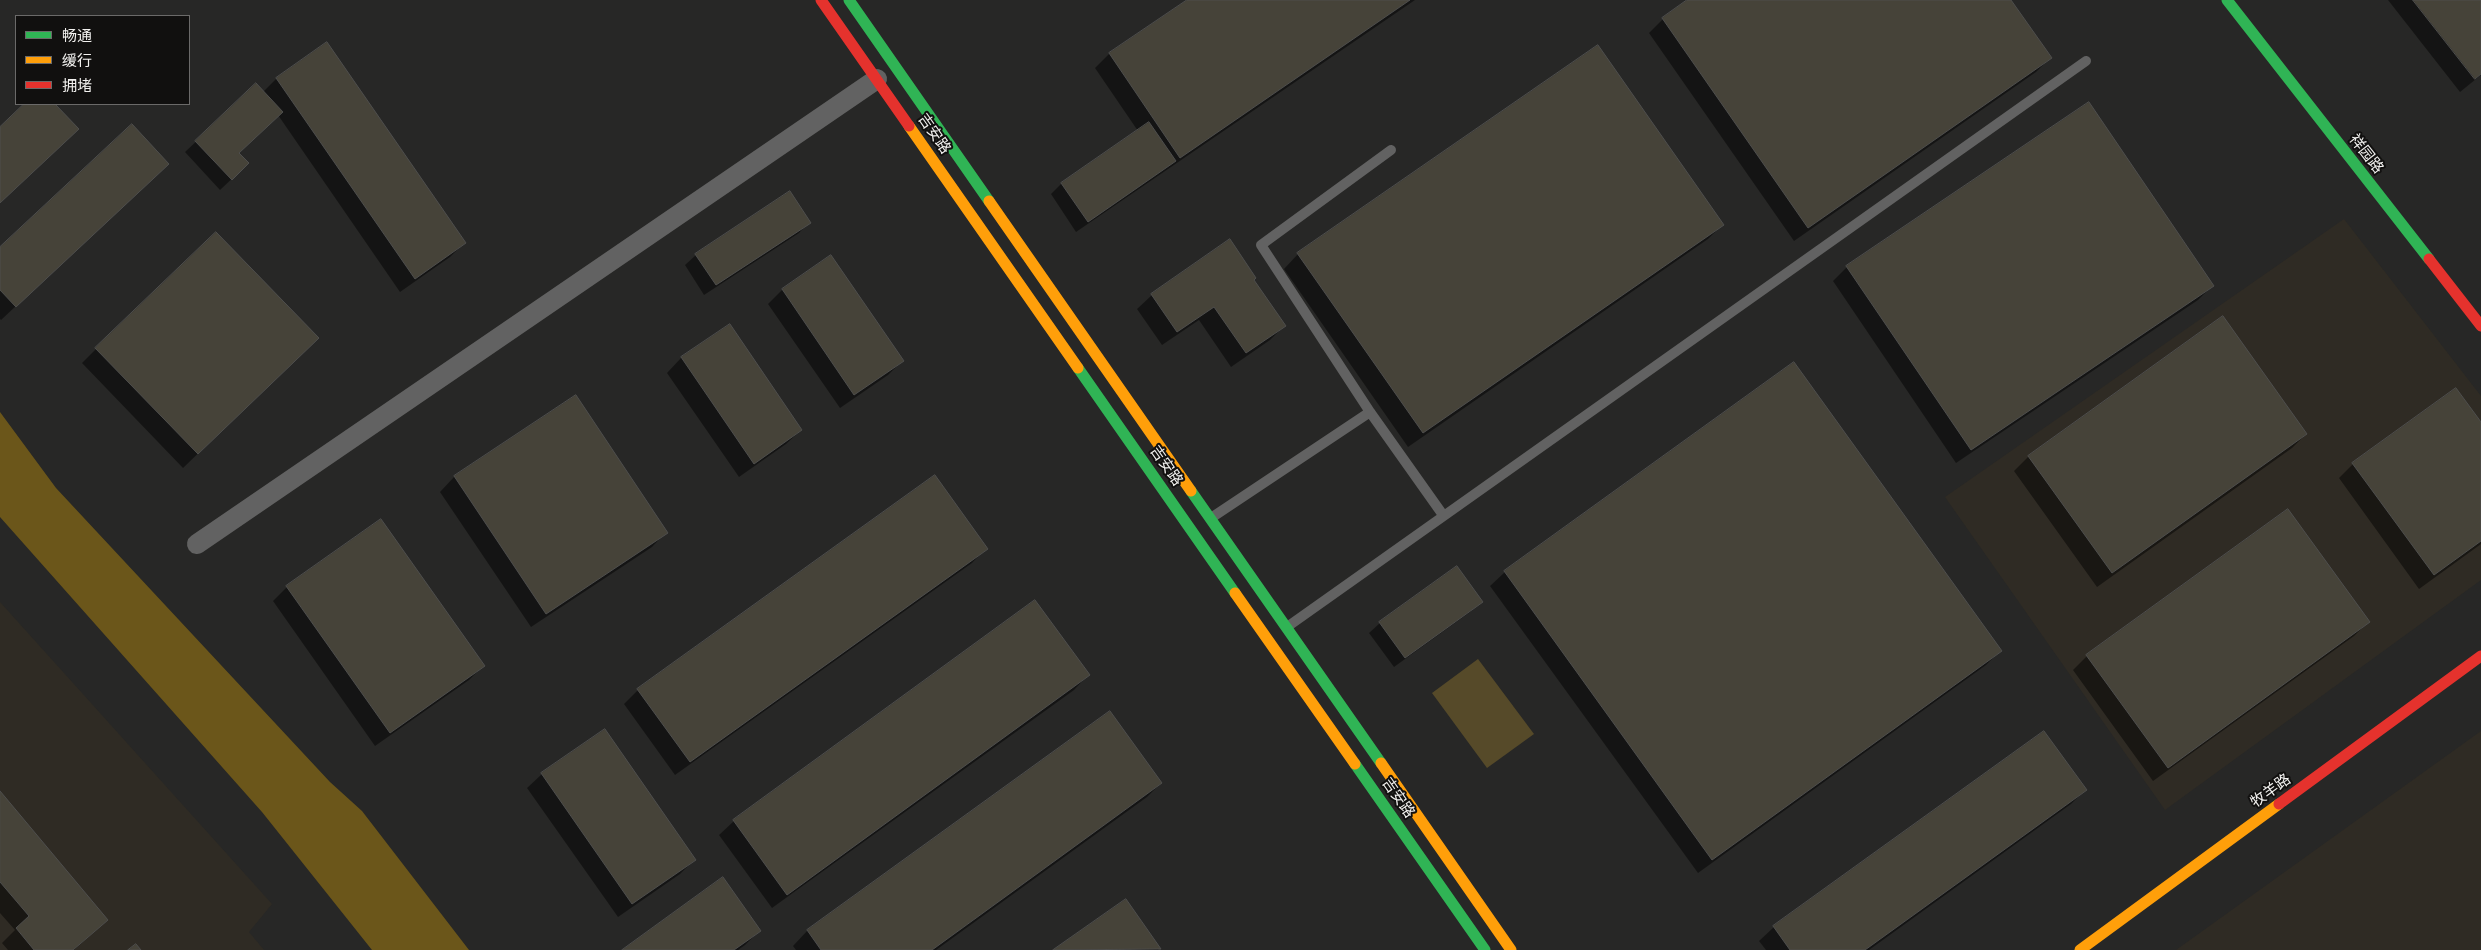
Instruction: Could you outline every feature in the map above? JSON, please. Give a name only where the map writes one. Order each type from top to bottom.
[{"type":"street","name":"吉安路","points":[[821,0],[1485,950]]},
{"type":"street","name":"吉安路","points":[[849,0],[1511,950]]},
{"type":"street","name":"祥园路","points":[[2227,0],[2481,326]]},
{"type":"street","points":[[197,544],[877,79]]},
{"type":"street","name":"牧羊路","points":[[2080,950],[2481,656]]},
{"type":"lane","points":[[1268,639],[2086,61]]},
{"type":"lane","points":[[1391,150],[1261,245],[1370,412],[1443,515]]},
{"type":"lane","points":[[1192,530],[1370,412]]},
{"type":"shaded area","points":[[2344,219],[2481,396],[2481,580],[2165,810],[1945,497]]},
{"type":"shaded area","points":[[0,412],[56,488],[330,782],[362,811],[469,950],[372,950],[262,812],[0,517]]},
{"type":"shaded area","points":[[0,602],[272,904],[249,932],[264,950],[0,950]]},
{"type":"shaded area","points":[[1478,659],[1534,734],[1487,768],[1432,693]]},
{"type":"shaded area","points":[[2481,731],[2481,950],[2176,950]]},
{"type":"building","points":[[1187,0],[1410,0],[1180,158],[1109,53]]},
{"type":"building","points":[[1687,0],[2011,0],[2052,58],[1808,228],[1662,18]]},
{"type":"building","points":[[2413,0],[2481,0],[2481,74],[2475,79]]},
{"type":"building","points":[[327,42],[466,243],[415,279],[276,78]]},
{"type":"building","points":[[1598,45],[1724,225],[1423,433],[1297,253]]},
{"type":"building","points":[[256,83],[283,112],[239,153],[249,163],[232,180],[195,141]]},
{"type":"building","points":[[2089,102],[2214,286],[1971,450],[1846,266]]},
{"type":"building","points":[[23,105],[56,105],[79,129],[0,203],[0,127]]},
{"type":"building","points":[[1149,122],[1176,161],[1088,222],[1061,183]]},
{"type":"building","points":[[132,124],[169,164],[16,307],[0,290],[0,247]]},
{"type":"building","points":[[790,191],[811,223],[716,285],[695,254]]},
{"type":"building","points":[[216,232],[319,338],[198,454],[95,348]]},
{"type":"building","points":[[1230,239],[1256,278],[1254,280],[1286,326],[1246,353],[1214,307],[1177,332],[1151,294]]},
{"type":"building","points":[[831,255],[904,361],[854,395],[782,289]]},
{"type":"building","points":[[2223,316],[2307,434],[2112,573],[2028,456]]},
{"type":"building","points":[[730,324],[802,430],[754,464],[681,357]]},
{"type":"building","points":[[1794,362],[2002,651],[1712,860],[1504,571]]},
{"type":"building","points":[[2456,388],[2481,422],[2481,541],[2434,575],[2352,463]]},
{"type":"building","points":[[576,395],[668,533],[546,614],[454,476]]},
{"type":"building","points":[[935,475],[988,549],[690,762],[637,689]]},
{"type":"building","points":[[2288,509],[2370,622],[2168,768],[2086,655]]},
{"type":"building","points":[[381,519],[485,666],[390,733],[286,586]]},
{"type":"building","points":[[1457,566],[1483,602],[1405,658],[1379,622]]},
{"type":"building","points":[[1035,600],[1090,675],[787,895],[733,820]]},
{"type":"building","points":[[1110,711],[1162,783],[932,950],[821,950],[807,930]]},
{"type":"building","points":[[605,729],[696,860],[632,904],[541,773]]},
{"type":"building","points":[[2044,731],[2087,790],[1865,950],[1790,950],[1773,926]]},
{"type":"building","points":[[0,791],[108,920],[73,950],[34,950],[16,928],[29,916],[0,882]]},
{"type":"building","points":[[723,877],[761,931],[734,950],[622,950]]},
{"type":"building","points":[[1126,899],[1161,949],[1053,950]]},
{"type":"building","points":[[136,944],[141,950],[128,950]]},
{"type":"traffic: fast","points":[[849,0],[989,201]]},
{"type":"traffic: fast","points":[[2227,0],[2429,259]]},
{"type":"traffic: fast","points":[[1078,368],[1235,593]]},
{"type":"traffic: fast","points":[[1191,491],[1381,763]]},
{"type":"traffic: fast","points":[[1355,764],[1485,950]]},
{"type":"traffic: slow","points":[[909,126],[1078,368]]},
{"type":"traffic: slow","points":[[989,201],[1191,491]]},
{"type":"traffic: slow","points":[[1235,593],[1355,764]]},
{"type":"traffic: slow","points":[[1381,763],[1511,950]]},
{"type":"traffic: slow","points":[[2080,950],[2279,804]]},
{"type":"traffic: jam","points":[[821,0],[909,126]]},
{"type":"traffic: jam","points":[[2429,259],[2481,326]]},
{"type":"traffic: jam","points":[[2279,804],[2481,656]]}]
